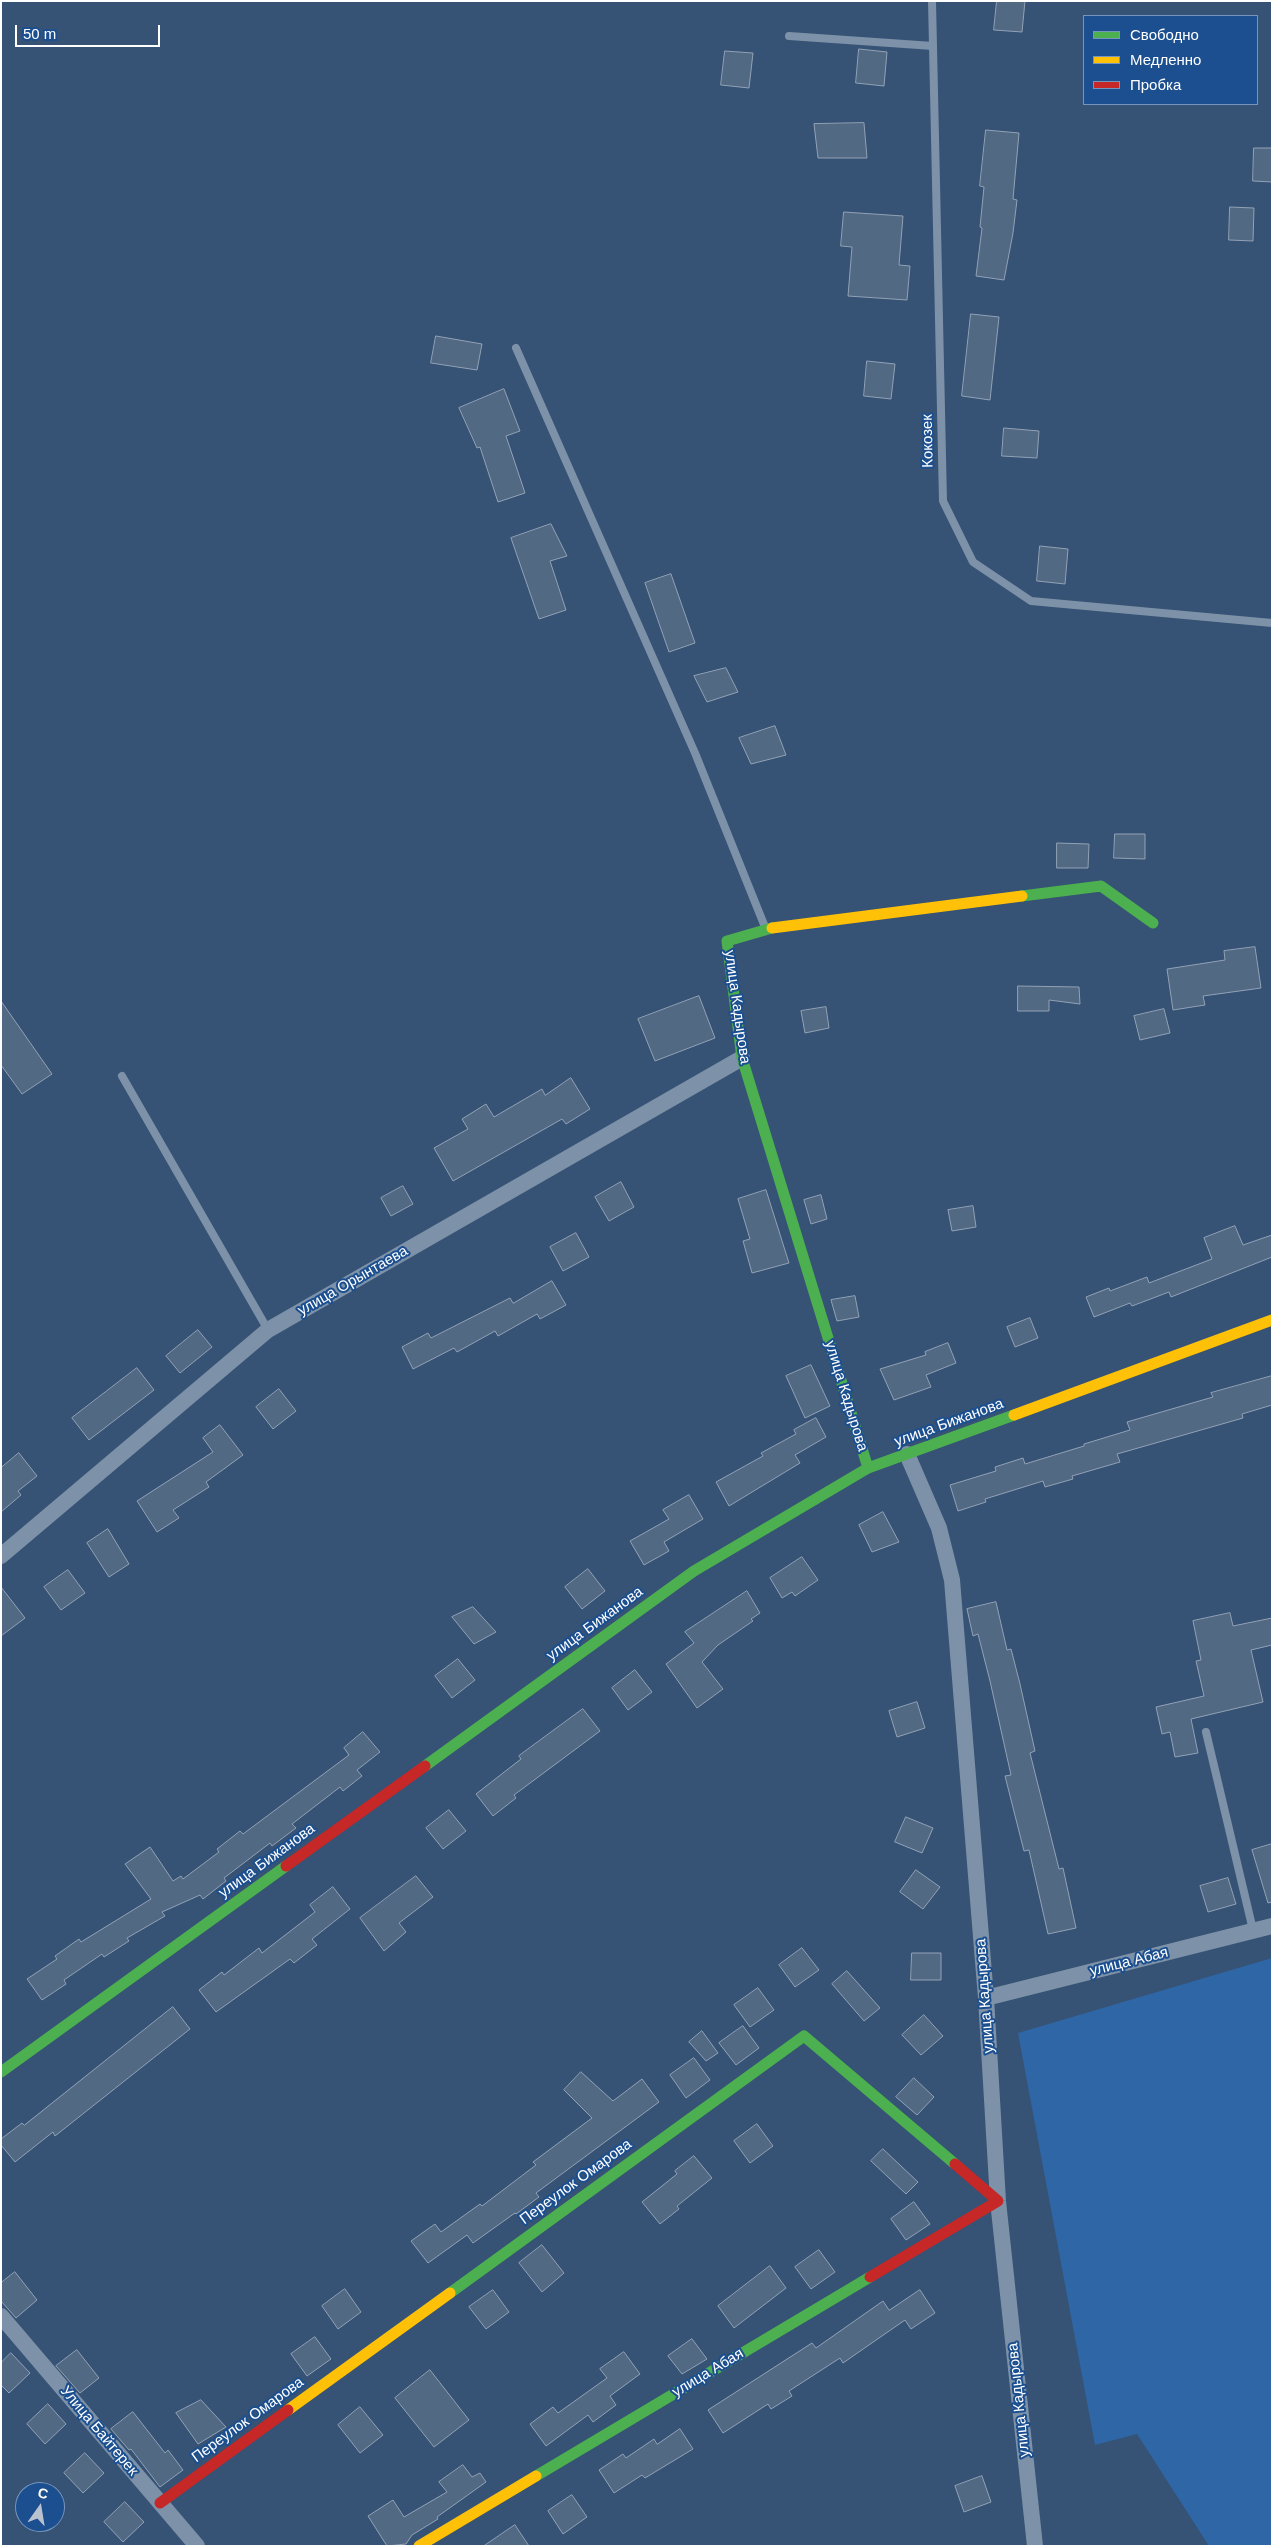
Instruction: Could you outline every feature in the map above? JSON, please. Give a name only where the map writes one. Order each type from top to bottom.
[{"type":"street","name":"улица Кадырова","points":[[868,1468],[742,1058],[727,941],[766,929],[1101,886],[1153,923]]},
{"type":"street","name":"улица Орынтаева","points":[[1,1556],[268,1330],[742,1058]]},
{"type":"street","name":"улица Бижанова","points":[[1,2072],[694,1571],[868,1468],[1272,1320]]},
{"type":"street","name":"улица Кадырова","points":[[907,1454],[939,1528],[952,1580],[986,1998],[998,2201],[1035,2546]]},
{"type":"street","name":"улица Абая","points":[[986,1998],[1272,1926]]},
{"type":"street","name":"Переулок Омарова","points":[[160,2503],[804,2036],[998,2201]]},
{"type":"street","name":"улица Абая","points":[[419,2546],[998,2201]]},
{"type":"street","name":"Улица Байтерек","points":[[1,2316],[197,2546]]},
{"type":"lane","name":"Кокозек","points":[[932,1],[943,501],[973,562],[1031,601],[1272,623]]},
{"type":"lane","points":[[789,36],[933,46]]},
{"type":"lane","points":[[516,348],[695,753],[766,929]]},
{"type":"lane","points":[[122,1076],[268,1330]]},
{"type":"lane","points":[[1206,1732],[1253,1930]]},
{"type":"shaded area","points":[[1272,1958],[1272,2545],[1209,2546],[1137,2434],[1095,2445],[1018,2033]]},
{"type":"building","points":[[997,1],[1025,1],[1022,32],[994,30]]},
{"type":"building","points":[[859,49],[887,52],[884,86],[856,83]]},
{"type":"building","points":[[725,51],[753,53],[749,88],[721,85]]},
{"type":"building","points":[[864,123],[867,158],[818,158],[814,124]]},
{"type":"building","points":[[986,130],[1019,133],[1013,199],[1017,200],[1004,280],[976,276],[982,228],[980,227],[984,187],[980,186]]},
{"type":"building","points":[[1254,148],[1272,148],[1272,182],[1253,181]]},
{"type":"building","points":[[1230,207],[1254,208],[1253,241],[1229,240]]},
{"type":"building","points":[[844,212],[903,216],[899,265],[910,266],[907,300],[848,296],[852,247],[841,246]]},
{"type":"building","points":[[971,314],[999,317],[990,400],[962,396]]},
{"type":"building","points":[[436,336],[482,344],[477,370],[431,363]]},
{"type":"building","points":[[867,361],[895,364],[891,399],[864,396]]},
{"type":"building","points":[[504,389],[520,431],[506,436],[525,493],[498,502],[480,447],[477,448],[459,408]]},
{"type":"building","points":[[1004,428],[1039,431],[1037,458],[1002,456]]},
{"type":"building","points":[[551,524],[567,556],[550,561],[566,610],[539,619],[511,538]]},
{"type":"building","points":[[1040,546],[1068,549],[1065,584],[1037,581]]},
{"type":"building","points":[[671,574],[695,643],[669,652],[645,583]]},
{"type":"building","points":[[726,668],[738,692],[707,702],[694,676]]},
{"type":"building","points":[[775,726],[786,755],[751,764],[739,738]]},
{"type":"building","points":[[1115,834],[1145,834],[1145,859],[1114,858]]},
{"type":"building","points":[[1057,843],[1089,844],[1088,868],[1057,868]]},
{"type":"building","points":[[1255,947],[1261,988],[1203,996],[1205,1005],[1173,1010],[1167,969],[1225,960],[1224,951]]},
{"type":"building","points":[[1018,986],[1079,987],[1080,1004],[1049,1000],[1049,1011],[1018,1011]]},
{"type":"building","points":[[699,996],[715,1038],[655,1061],[638,1019]]},
{"type":"building","points":[[1,1001],[52,1074],[22,1094],[1,1065]]},
{"type":"building","points":[[826,1007],[829,1028],[805,1033],[801,1011]]},
{"type":"building","points":[[1164,1009],[1170,1033],[1140,1040],[1134,1016]]},
{"type":"building","points":[[571,1078],[590,1109],[566,1124],[562,1119],[453,1181],[434,1148],[468,1129],[462,1119],[486,1104],[494,1117],[542,1089],[545,1095]]},
{"type":"building","points":[[621,1182],[634,1207],[609,1221],[595,1197]]},
{"type":"building","points":[[403,1186],[413,1204],[391,1216],[381,1198]]},
{"type":"building","points":[[766,1190],[789,1263],[752,1273],[743,1241],[750,1239],[738,1199]]},
{"type":"building","points":[[821,1195],[827,1219],[811,1224],[804,1200]]},
{"type":"building","points":[[973,1206],[976,1227],[952,1231],[948,1210]]},
{"type":"building","points":[[1235,1226],[1243,1245],[1272,1235],[1272,1257],[1171,1297],[1169,1292],[1132,1306],[1130,1303],[1094,1317],[1086,1297],[1109,1288],[1110,1291],[1147,1277],[1149,1283],[1212,1259],[1204,1238]]},
{"type":"building","points":[[576,1233],[589,1257],[563,1271],[550,1247]]},
{"type":"building","points":[[552,1281],[566,1305],[540,1319],[537,1314],[498,1336],[495,1331],[457,1352],[454,1348],[413,1369],[402,1347],[428,1333],[431,1338],[510,1298],[513,1303]]},
{"type":"building","points":[[855,1296],[859,1317],[837,1321],[831,1300]]},
{"type":"building","points":[[1030,1318],[1038,1338],[1015,1347],[1007,1327]]},
{"type":"building","points":[[198,1330],[212,1347],[180,1373],[166,1356]]},
{"type":"building","points":[[948,1343],[956,1363],[926,1375],[931,1387],[894,1400],[880,1369],[926,1355],[925,1352]]},
{"type":"building","points":[[811,1365],[830,1406],[805,1418],[786,1376]]},
{"type":"building","points":[[137,1368],[154,1390],[89,1440],[72,1418]]},
{"type":"building","points":[[1272,1376],[1272,1405],[1242,1414],[1243,1418],[1117,1454],[1120,1462],[1072,1476],[1073,1479],[1045,1487],[1043,1481],[985,1499],[986,1502],[958,1511],[950,1485],[996,1471],[995,1467],[1023,1458],[1025,1464],[1084,1446],[1084,1444],[1130,1430],[1127,1422],[1213,1397],[1211,1393]]},
{"type":"building","points":[[279,1389],[296,1411],[273,1429],[256,1407]]},
{"type":"building","points":[[816,1418],[826,1437],[795,1455],[800,1463],[729,1506],[716,1482],[763,1456],[761,1453],[796,1434],[794,1430]]},
{"type":"building","points":[[220,1425],[243,1455],[206,1482],[209,1487],[173,1510],[179,1518],[157,1532],[137,1501],[213,1452],[203,1438]]},
{"type":"building","points":[[19,1453],[37,1476],[18,1491],[21,1495],[1,1512],[1,1468]]},
{"type":"building","points":[[689,1495],[703,1519],[664,1542],[669,1551],[644,1565],[630,1541],[669,1519],[663,1510]]},
{"type":"building","points":[[883,1512],[899,1542],[872,1552],[859,1525]]},
{"type":"building","points":[[108,1529],[129,1564],[109,1577],[87,1543]]},
{"type":"building","points":[[802,1557],[818,1580],[795,1596],[792,1592],[782,1598],[770,1578]]},
{"type":"building","points":[[588,1569],[605,1591],[582,1609],[565,1587]]},
{"type":"building","points":[[68,1570],[85,1593],[61,1610],[44,1587]]},
{"type":"building","points":[[1,1587],[25,1618],[1,1636]]},
{"type":"building","points":[[747,1591],[760,1613],[751,1619],[753,1621],[718,1645],[702,1662],[723,1689],[697,1708],[666,1664],[694,1643],[685,1632]]},
{"type":"building","points":[[996,1602],[1007,1650],[1011,1649],[1020,1684],[1035,1751],[1030,1753],[1059,1869],[1063,1868],[1076,1928],[1048,1934],[1029,1850],[1024,1851],[1005,1776],[1011,1775],[990,1681],[978,1634],[973,1636],[967,1609]]},
{"type":"building","points":[[473,1607],[496,1632],[474,1644],[452,1617]]},
{"type":"building","points":[[1230,1613],[1233,1626],[1272,1618],[1272,1645],[1251,1650],[1263,1702],[1191,1719],[1198,1753],[1175,1757],[1170,1732],[1162,1734],[1156,1707],[1204,1696],[1196,1661],[1201,1660],[1193,1621]]},
{"type":"building","points":[[458,1659],[475,1680],[452,1698],[435,1676]]},
{"type":"building","points":[[635,1670],[652,1692],[628,1710],[612,1688]]},
{"type":"building","points":[[917,1702],[925,1728],[897,1737],[889,1711]]},
{"type":"building","points":[[583,1709],[600,1731],[514,1795],[516,1798],[493,1816],[476,1794],[521,1759],[519,1756]]},
{"type":"building","points":[[363,1732],[380,1752],[357,1770],[362,1776],[343,1791],[340,1787],[292,1824],[296,1828],[272,1846],[270,1843],[224,1878],[226,1881],[203,1899],[200,1895],[162,1912],[165,1916],[127,1938],[129,1941],[104,1957],[102,1954],[64,1980],[66,1984],[42,2000],[27,1979],[57,1959],[55,1956],[79,1939],[81,1942],[151,1899],[125,1864],[150,1847],[173,1881],[181,1876],[183,1879],[219,1852],[217,1849],[240,1831],[243,1834],[349,1755],[344,1748]]},
{"type":"building","points":[[449,1810],[466,1831],[443,1849],[426,1828]]},
{"type":"building","points":[[906,1817],[933,1828],[922,1853],[895,1842]]},
{"type":"building","points":[[1272,1844],[1272,1902],[1268,1903],[1252,1850]]},
{"type":"building","points":[[916,1870],[940,1887],[923,1909],[900,1892]]},
{"type":"building","points":[[416,1876],[433,1897],[399,1923],[406,1932],[384,1951],[360,1918]]},
{"type":"building","points":[[1228,1878],[1236,1904],[1208,1912],[1200,1886]]},
{"type":"building","points":[[333,1887],[350,1909],[312,1939],[317,1945],[294,1963],[290,1959],[216,2012],[199,1990],[222,1972],[224,1975],[259,1948],[262,1953],[315,1912],[310,1905]]},
{"type":"building","points":[[802,1948],[819,1970],[795,1987],[779,1965]]},
{"type":"building","points":[[912,1953],[941,1953],[941,1980],[911,1980]]},
{"type":"building","points":[[847,1971],[880,2008],[864,2021],[832,1984]]},
{"type":"building","points":[[758,1988],[774,2010],[750,2027],[734,2005]]},
{"type":"building","points":[[173,2007],[190,2029],[55,2136],[53,2132],[15,2162],[1,2145],[1,2139],[22,2123],[24,2125]]},
{"type":"building","points":[[924,2015],[943,2036],[921,2055],[902,2035]]},
{"type":"building","points":[[743,2026],[759,2048],[736,2065],[719,2043]]},
{"type":"building","points":[[702,2031],[718,2053],[706,2061],[689,2042]]},
{"type":"building","points":[[694,2058],[710,2080],[686,2098],[670,2075]]},
{"type":"building","points":[[581,2072],[613,2101],[642,2079],[659,2102],[536,2193],[539,2197],[516,2214],[473,2243],[467,2235],[428,2263],[411,2241],[435,2224],[441,2232],[480,2204],[482,2206],[536,2165],[533,2162],[592,2118],[564,2090]]},
{"type":"building","points":[[914,2078],[934,2097],[917,2115],[896,2097]]},
{"type":"building","points":[[757,2124],[773,2146],[750,2163],[734,2141]]},
{"type":"building","points":[[883,2149],[918,2182],[906,2194],[871,2161]]},
{"type":"building","points":[[694,2156],[712,2178],[677,2206],[679,2209],[660,2224],[642,2202],[677,2174],[675,2171]]},
{"type":"building","points":[[914,2202],[930,2224],[906,2240],[891,2219]]},
{"type":"building","points":[[542,2245],[564,2273],[542,2292],[519,2263]]},
{"type":"building","points":[[819,2250],[835,2272],[811,2289],[795,2267]]},
{"type":"building","points":[[770,2266],[786,2288],[734,2328],[718,2306]]},
{"type":"building","points":[[15,2272],[37,2300],[16,2318],[1,2301],[1,2283]]},
{"type":"building","points":[[345,2289],[361,2312],[338,2329],[322,2306]]},
{"type":"building","points":[[493,2290],[509,2312],[486,2329],[469,2307]]},
{"type":"building","points":[[920,2290],[935,2313],[911,2329],[905,2320],[843,2363],[840,2358],[789,2391],[792,2396],[771,2409],[768,2404],[723,2433],[708,2410],[812,2343],[816,2348],[883,2301],[889,2310]]},
{"type":"building","points":[[315,2337],[331,2359],[307,2376],[291,2354]]},
{"type":"building","points":[[692,2339],[707,2359],[682,2374],[668,2356]]},
{"type":"building","points":[[77,2350],[99,2378],[80,2393],[56,2366]]},
{"type":"building","points":[[624,2352],[640,2374],[610,2396],[616,2405],[593,2422],[588,2415],[546,2446],[530,2424],[553,2407],[558,2413],[607,2378],[600,2369]]},
{"type":"building","points":[[11,2353],[30,2373],[9,2393],[1,2385],[1,2363]]},
{"type":"building","points":[[430,2370],[469,2420],[434,2447],[395,2398]]},
{"type":"building","points":[[201,2400],[226,2427],[198,2444],[176,2413]]},
{"type":"building","points":[[48,2404],[66,2424],[45,2444],[27,2424]]},
{"type":"building","points":[[360,2407],[383,2435],[360,2453],[338,2425]]},
{"type":"building","points":[[133,2412],[165,2453],[168,2450],[183,2470],[160,2487],[131,2449],[129,2450],[111,2429]]},
{"type":"building","points":[[680,2429],[693,2449],[645,2478],[642,2475],[614,2493],[599,2470],[623,2454],[626,2458],[654,2439],[657,2444]]},
{"type":"building","points":[[85,2453],[104,2473],[83,2493],[64,2473]]},
{"type":"building","points":[[463,2465],[472,2477],[480,2473],[486,2482],[437,2517],[438,2519],[412,2535],[406,2544],[387,2546],[368,2516],[393,2500],[404,2517],[447,2492],[439,2482]]},
{"type":"building","points":[[982,2476],[991,2502],[964,2512],[955,2486]]},
{"type":"building","points":[[572,2495],[587,2517],[563,2534],[548,2511]]},
{"type":"building","points":[[125,2502],[144,2522],[123,2542],[104,2522]]},
{"type":"building","points":[[515,2525],[529,2546],[484,2546]]},
{"type":"traffic: fast","points":[[1022,896],[1101,886],[1153,923]]},
{"type":"traffic: fast","points":[[772,928],[727,941],[742,1058],[868,1468]]},
{"type":"traffic: fast","points":[[425,1766],[694,1571],[868,1468],[1014,1415]]},
{"type":"traffic: fast","points":[[1,2072],[286,1866]]},
{"type":"traffic: fast","points":[[450,2293],[804,2036],[955,2164]]},
{"type":"traffic: fast","points":[[536,2476],[870,2277]]},
{"type":"traffic: slow","points":[[772,928],[1022,896]]},
{"type":"traffic: slow","points":[[1014,1415],[1272,1320]]},
{"type":"traffic: slow","points":[[288,2410],[450,2293]]},
{"type":"traffic: slow","points":[[419,2546],[536,2476]]},
{"type":"traffic: jam","points":[[286,1866],[425,1766]]},
{"type":"traffic: jam","points":[[870,2277],[998,2201],[955,2164]]},
{"type":"traffic: jam","points":[[160,2503],[288,2410]]}]
